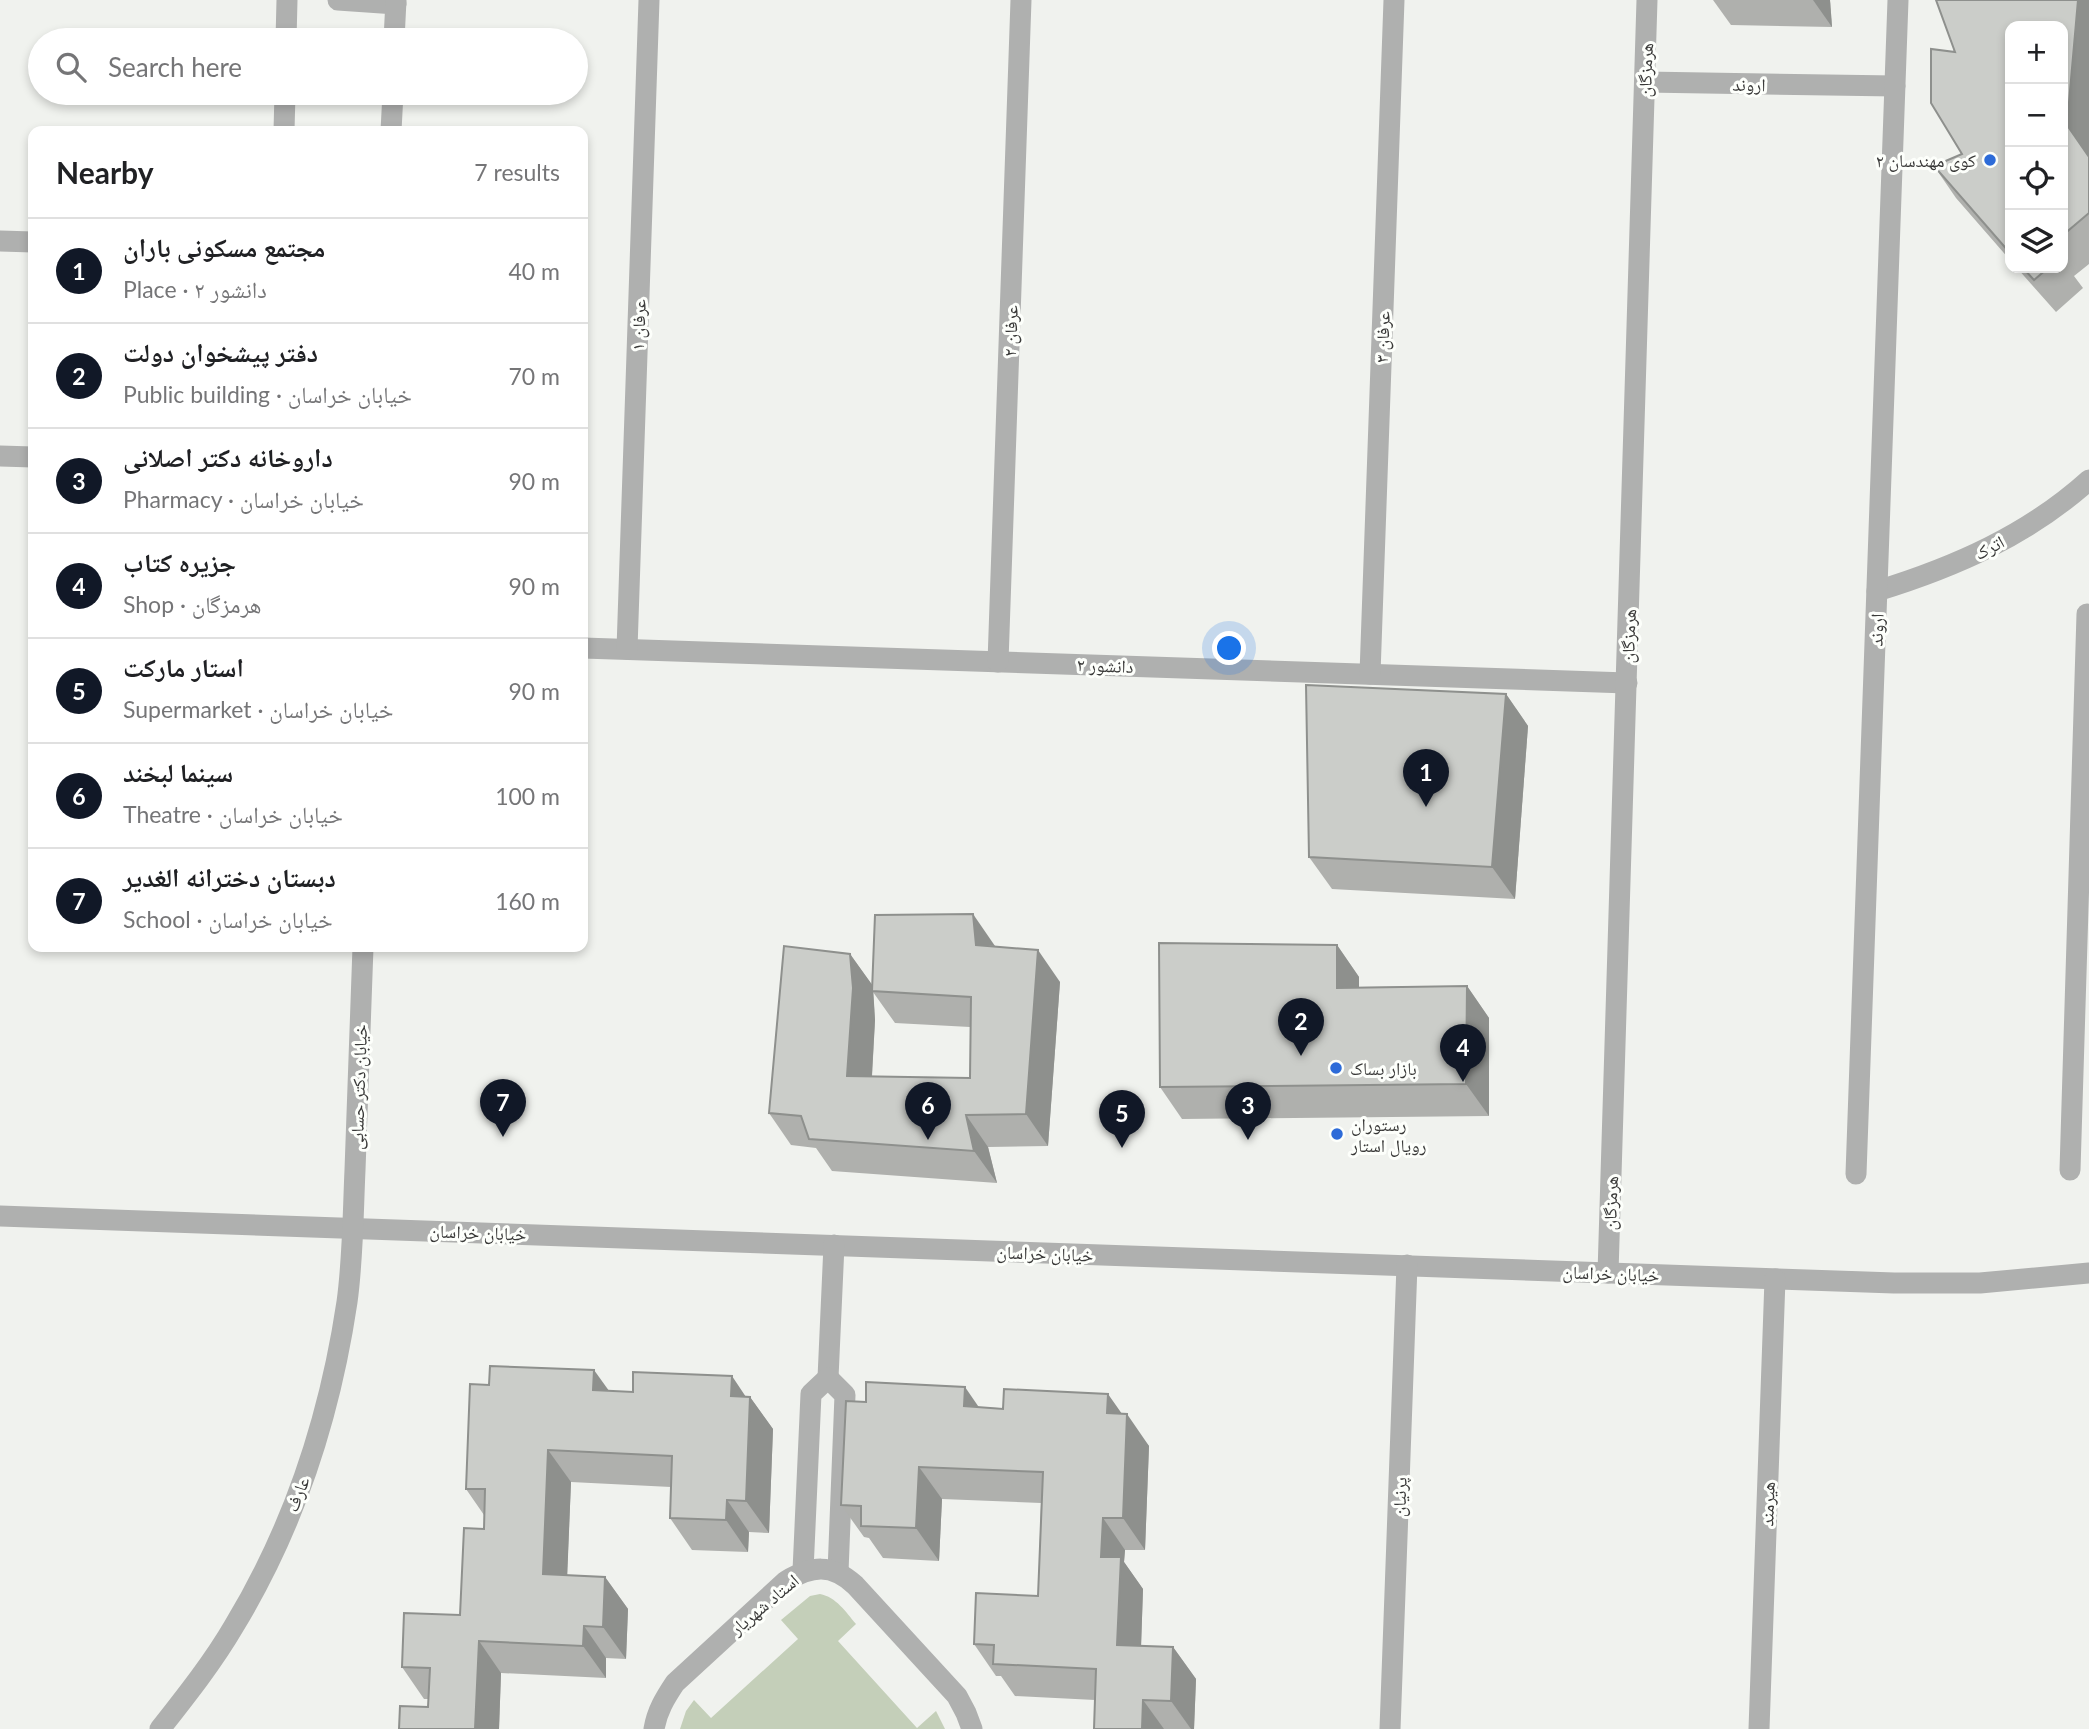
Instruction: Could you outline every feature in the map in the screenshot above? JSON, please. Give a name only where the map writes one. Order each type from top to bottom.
[{"type":"street","points":[[286,28],[287,0]]},
{"type":"street","points":[[338,0],[396,2],[395,28]]},
{"type":"street","name":"عرفان ۱","points":[[627,649],[649,0]]},
{"type":"street","name":"عرفان ۲","points":[[998,662],[1021,0]]},
{"type":"street","name":"عرفان ۳","points":[[1370,674],[1394,0]]},
{"type":"street","name":"هرمزگان","points":[[1608,1273],[1647,0]]},
{"type":"street","name":"اروند","points":[[1856,1174],[1898,0]]},
{"type":"street","name":"اروند","points":[[1645,82],[1895,86]]},
{"type":"street","points":[[284,126],[285,105]]},
{"type":"street","points":[[391,126],[392,105]]},
{"type":"street","points":[[0,241],[28,242]]},
{"type":"street","points":[[0,456],[28,457]]},
{"type":"street","name":"اترک","points":[[1877,591],[1927,575],[1980,553],[2029,525],[2089,480]]},
{"type":"street","points":[[2070,1170],[2084,880],[2087,614]]},
{"type":"street","name":"دانشور ۲","points":[[588,648],[1627,683]]},
{"type":"street","name":"خیابان دکتر حسابی","points":[[352,1228],[363,952]]},
{"type":"street","name":"خیابان خراسان","points":[[0,1216],[1894,1283],[1980,1283],[2089,1273]]},
{"type":"street","name":"عارف","points":[[160,1729],[196,1684],[234,1626],[268,1565],[296,1502],[318,1436],[335,1368],[347,1300],[352,1228]]},
{"type":"street","points":[[803,1571],[811,1394],[828,1378],[834,1245]]},
{"type":"street","name":"پرنیان","points":[[1390,1729],[1407,1265]]},
{"type":"street","name":"هیرمند","points":[[1759,1729],[1775,1279]]},
{"type":"street","points":[[828,1378],[845,1395],[838,1572],[855,1585],[957,1696],[972,1729]]},
{"type":"street","name":"استاد شهریار","points":[[654,1729],[664,1699],[675,1683],[786,1581],[803,1571],[820,1568],[838,1572]]},
{"type":"green space","points":[[820,1594],[836,1602],[856,1624],[838,1641],[917,1728],[936,1711],[945,1729],[680,1729],[686,1711],[694,1700],[711,1718],[798,1639],[781,1620],[810,1596]]},
{"type":"building","name":"کوی مهندسان ۲","points":[[1936,0],[2078,0],[2068,114],[2068,21],[2005,21],[2005,247],[1934,166],[1962,154],[1931,103],[1931,49],[1955,52]]},
{"type":"building","name":"کوی مهندسان ۲","points":[[2068,126],[2089,157],[2089,213],[2068,231]]},
{"type":"building","points":[[2028,273],[2042,273],[2034,280]]},
{"type":"building","points":[[1306,685],[1506,694],[1492,867],[1309,857]]},
{"type":"building","points":[[973,914],[976,945],[1038,950],[1026,1114],[966,1115],[974,1151],[809,1139],[801,1116],[769,1113],[784,946],[850,954],[853,988],[847,1076],[970,1078],[971,997],[872,991],[875,915]]},
{"type":"building","name":"بازار بساک","points":[[1159,943],[1337,945],[1337,988],[1467,986],[1466,1084],[1160,1087]]},
{"type":"building","points":[[490,1366],[594,1370],[593,1390],[633,1392],[633,1372],[732,1376],[731,1396],[750,1397],[746,1501],[727,1500],[726,1520],[670,1518],[672,1456],[548,1450],[543,1574],[605,1577],[603,1627],[584,1626],[583,1646],[479,1641],[475,1729],[399,1729],[400,1706],[428,1707],[430,1668],[402,1667],[404,1613],[460,1615],[464,1528],[484,1529],[485,1489],[466,1489],[470,1384],[489,1385]]},
{"type":"building","points":[[866,1382],[965,1387],[964,1406],[1003,1409],[1004,1389],[1108,1394],[1107,1413],[1127,1414],[1123,1518],[1103,1518],[1101,1557],[1121,1557],[1117,1645],[1173,1647],[1171,1701],[1143,1700],[1142,1729],[1094,1729],[1096,1669],[993,1664],[994,1645],[974,1644],[976,1593],[1038,1596],[1043,1472],[919,1467],[916,1528],[861,1526],[861,1506],[841,1505],[846,1401],[866,1402]]},
{"type":"place","name":"کوی مهندسان ۲","points":[[1990,160]]},
{"type":"place","name":"مجتمع مسکونی باران","points":[[1426,807]]},
{"type":"place","name":"دفتر پیشخوان دولت","points":[[1301,1056]]},
{"type":"place","name":"بازار بساک","points":[[1336,1068]]},
{"type":"place","name":"جزیره کتاب","points":[[1463,1082]]},
{"type":"place","name":"رستوران رویال استار","points":[[1337,1134]]},
{"type":"place","name":"دبستان دخترانه الغدیر","points":[[503,1137]]},
{"type":"place","name":"سینما لبخند","points":[[928,1140]]},
{"type":"place","name":"داروخانه دکتر اصلانی","points":[[1248,1140]]},
{"type":"place","name":"استار مارکت","points":[[1122,1148]]}]
